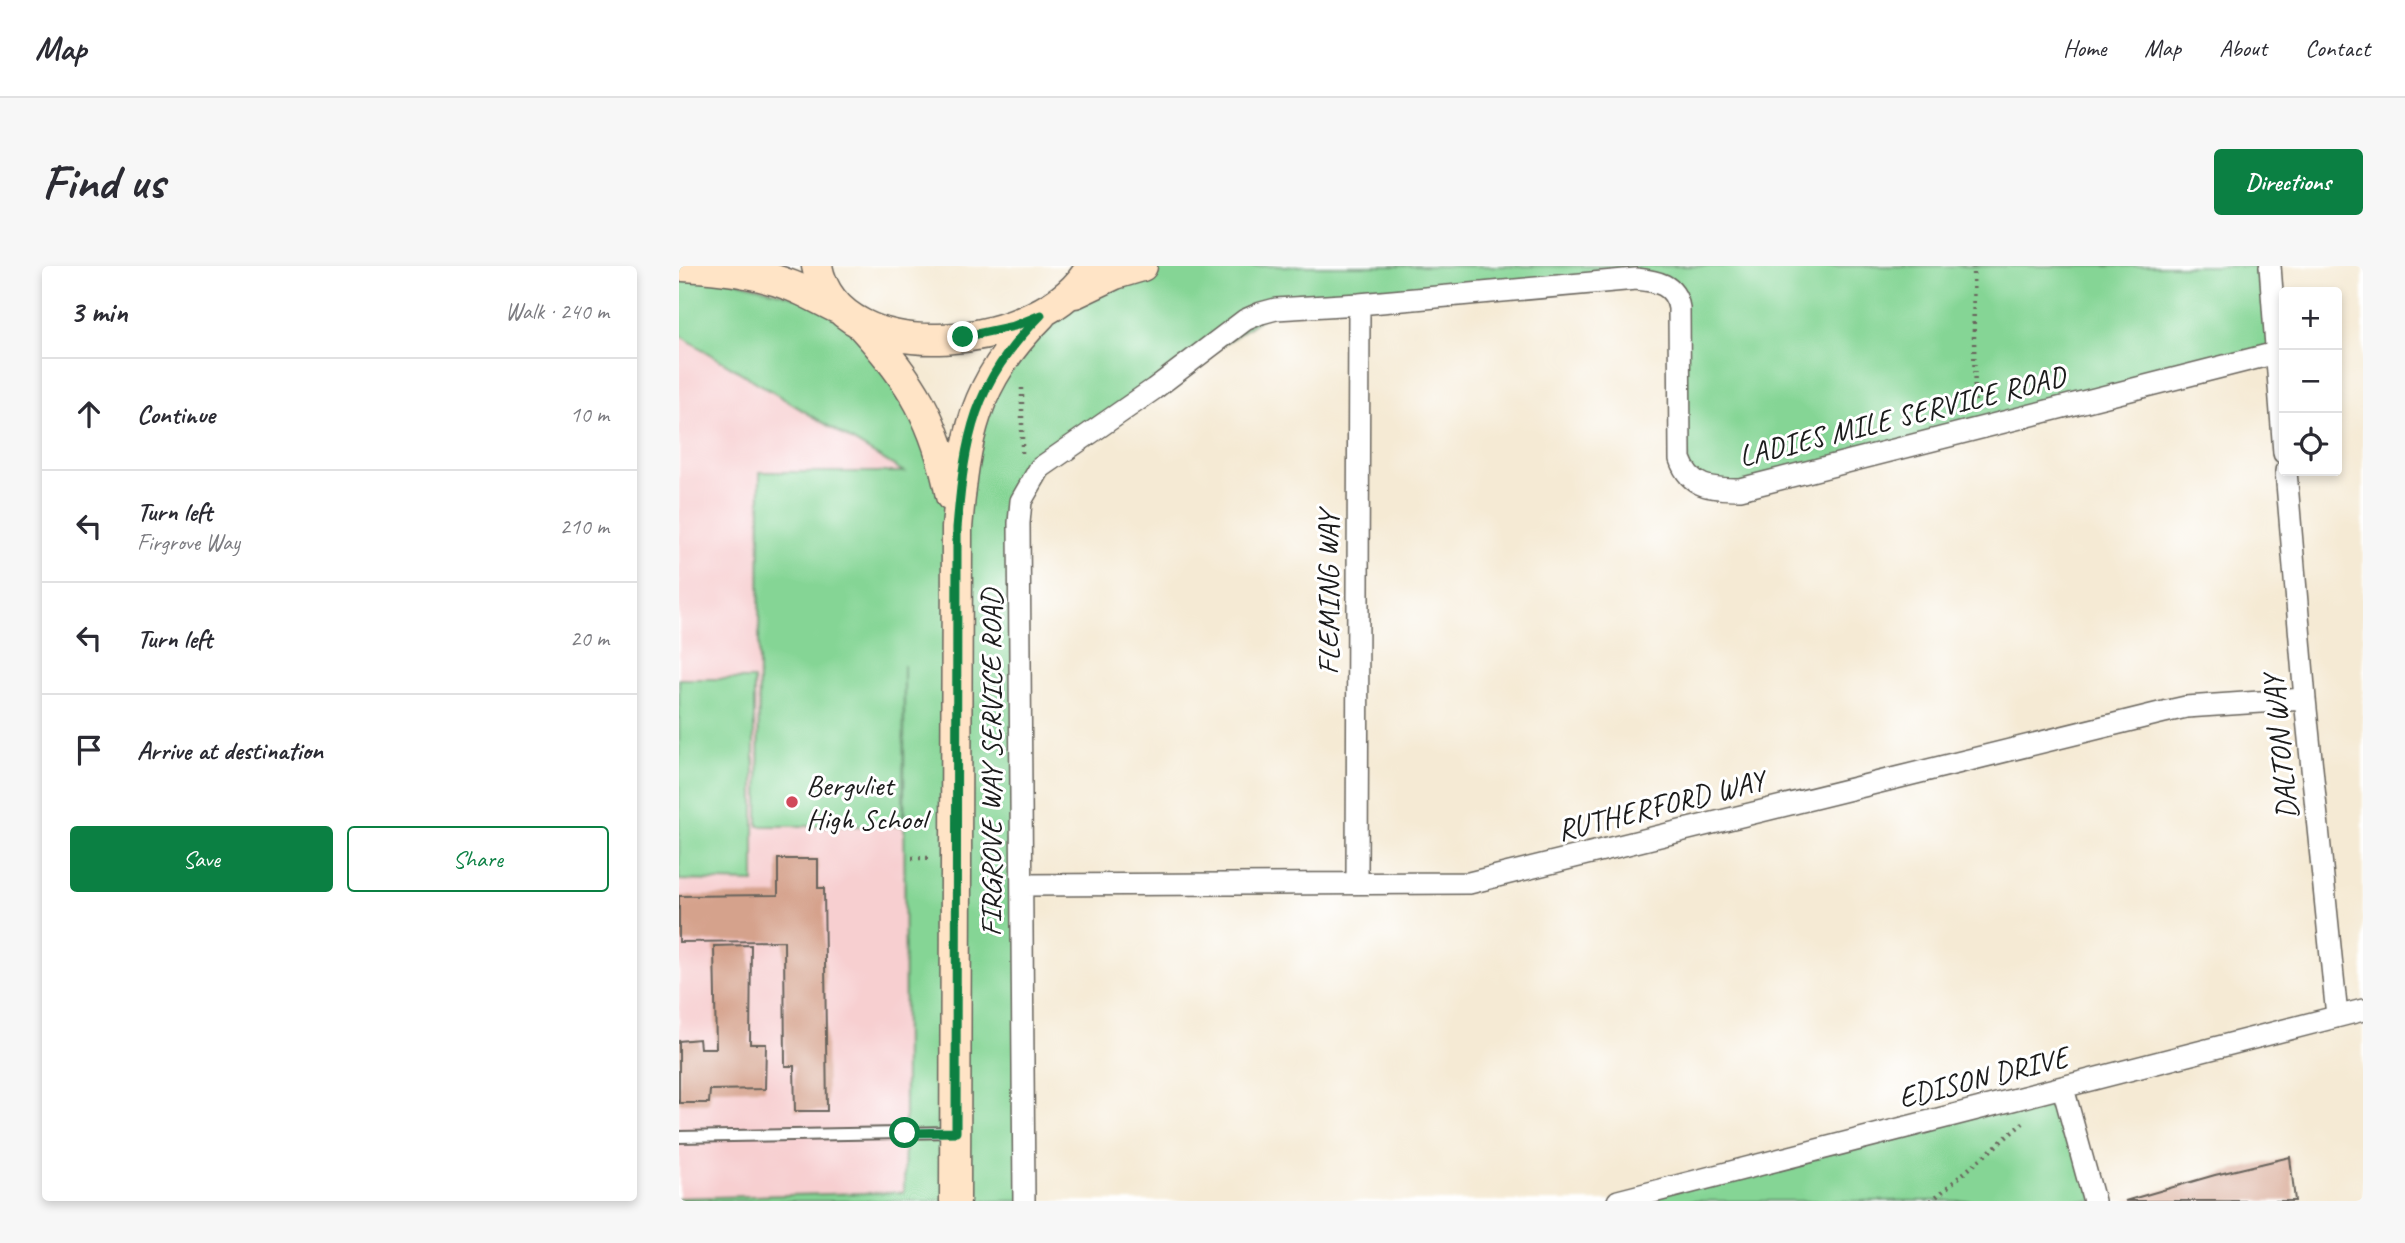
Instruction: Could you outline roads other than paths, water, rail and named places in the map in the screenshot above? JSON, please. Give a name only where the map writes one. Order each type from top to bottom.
[{"type":"street","points":[[683,266],[734,270],[793,286],[849,316],[904,335],[963,337],[1014,326],[1041,315]]},
{"type":"street","points":[[817,266],[825,291],[909,382],[927,416],[946,471],[957,528]]},
{"type":"street","points":[[1068,297],[1091,266]]},
{"type":"street","points":[[955,1201],[957,528],[964,453],[977,409],[992,376],[1019,337],[1041,315],[1068,297],[1115,274],[1142,266]]},
{"type":"street","points":[[2270,266],[2281,413]]},
{"type":"street","name":"LADIES MILE SERVICE ROAD","points":[[1154,389],[1245,320],[1276,309],[1636,279],[1661,283],[1671,289],[1679,308],[1680,458],[1689,477],[1711,488],[1740,489],[2276,353]]},
{"type":"street","name":"FLEMING WAY","points":[[1357,883],[1359,304]]},
{"type":"street","name":"FIRGROVE WAY SERVICE ROAD","points":[[1024,1201],[1021,501],[1040,468],[1154,389]]},
{"type":"street","name":"DALTON WAY","points":[[2286,476],[2305,699],[2337,1016]]},
{"type":"street","name":"RUTHERFORD WAY","points":[[1022,885],[1469,883],[2175,709],[2305,699]]},
{"type":"street","name":"EDISON DRIVE","points":[[1618,1201],[2363,1010]]},
{"type":"street","points":[[2063,1088],[2094,1201]]},
{"type":"lane","points":[[679,1137],[956,1132]]},
{"type":"place","name":"Bergvliet High School","points":[[792,802]]}]
